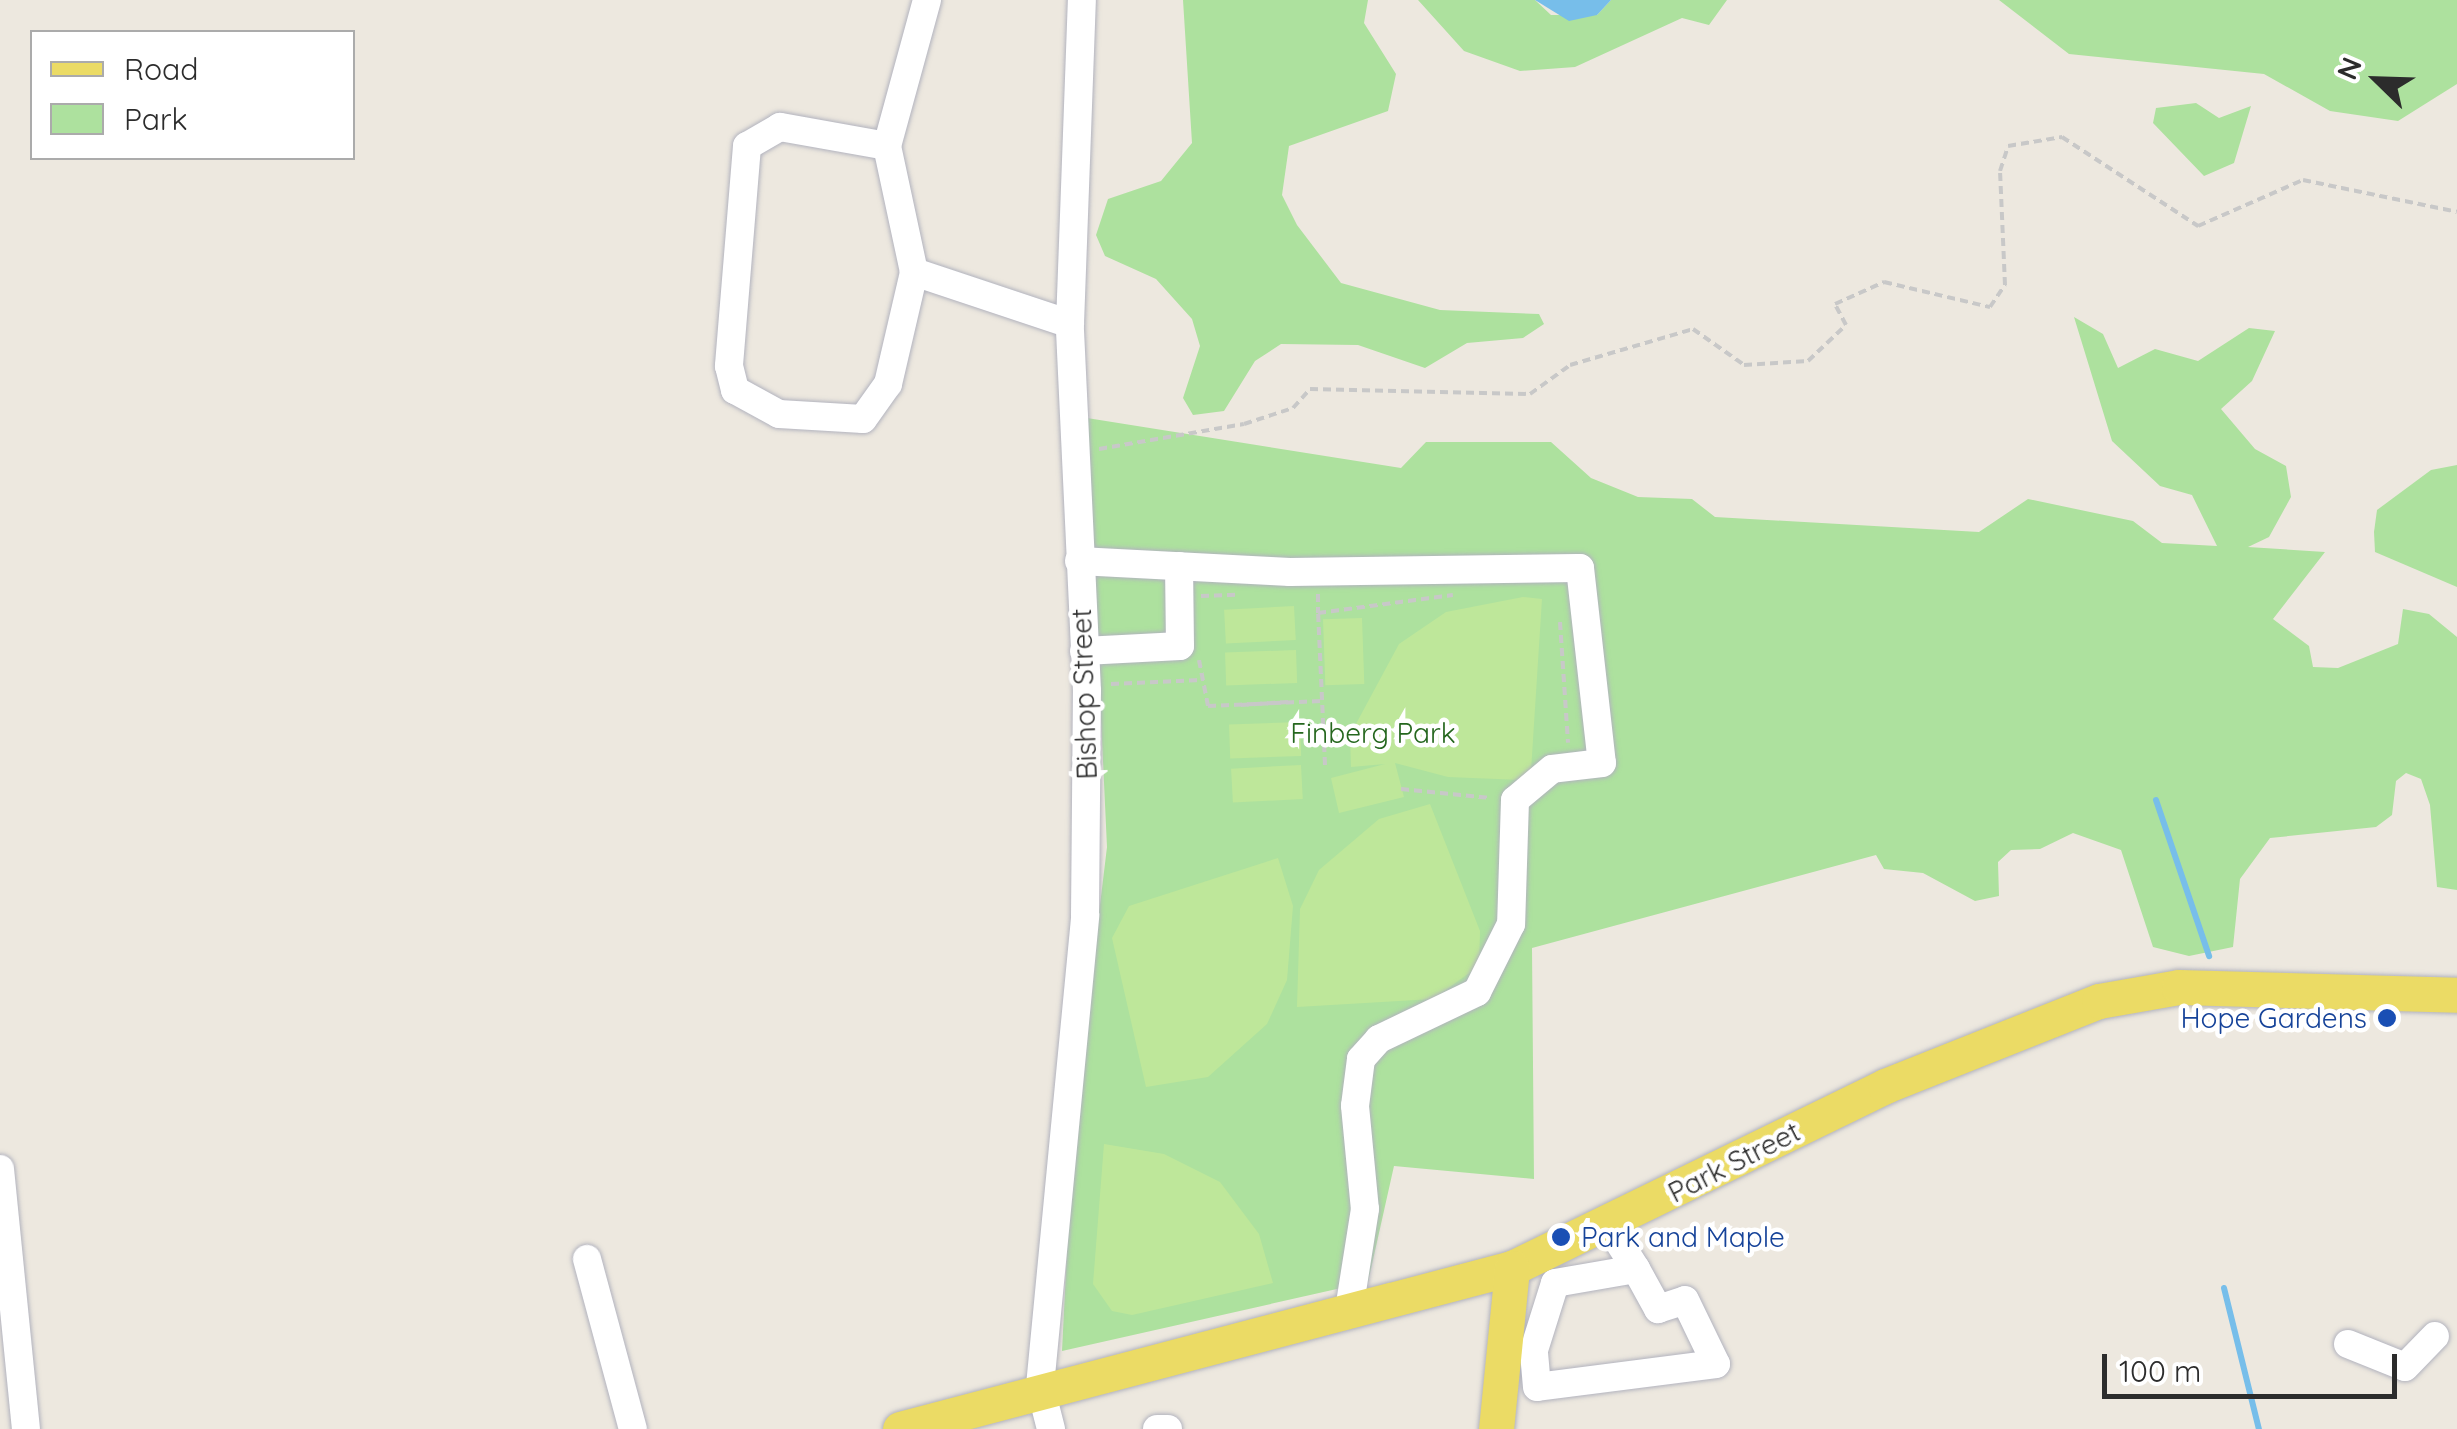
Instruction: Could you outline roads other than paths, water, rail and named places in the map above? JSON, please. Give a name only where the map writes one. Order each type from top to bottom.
[{"type":"main road","name":"Park Street","points":[[900,1429],[1040,1386],[1512,1268],[1608,1225],[1936,1063],[2099,1001],[2179,986],[2457,995]]},
{"type":"main road","points":[[1496,1429],[1512,1268]]},
{"type":"street","points":[[888,146],[780,127],[747,146],[729,366],[736,390],[779,414],[863,419],[888,384],[914,272],[888,146],[927,0]]},
{"type":"street","name":"Bishop Street","points":[[1051,1429],[1040,1386],[1085,915],[1084,651],[1070,324],[1082,0]]},
{"type":"street","points":[[914,272],[1070,324]]},
{"type":"street","points":[[1079,561],[1179,566],[1580,568],[1602,763],[1552,769],[1515,800],[1516,902],[1488,978],[1467,1003],[1398,1028],[1361,1060],[1355,1106],[1365,1209],[1349,1310]]},
{"type":"street","points":[[1084,651],[1180,646],[1179,566]]},
{"type":"street","points":[[0,1170],[8,1335],[26,1429]]},
{"type":"street","points":[[1608,1225],[1636,1269],[1658,1309],[1685,1300],[1716,1364],[1537,1387],[1534,1350],[1554,1283],[1636,1269]]},
{"type":"street","points":[[587,1259],[633,1429]]},
{"type":"street","points":[[2348,1344],[2405,1367],[2435,1336]]},
{"type":"street","points":[[1158,1429],[1168,1429]]},
{"type":"water","points":[[1535,0],[1611,0],[1597,15],[1569,21]]},
{"type":"waterway","points":[[2156,800],[2209,956]]},
{"type":"waterway","points":[[2224,1288],[2259,1429]]},
{"type":"place","name":"Hope Gardens","points":[[2387,1018]]},
{"type":"place","name":"Park and Maple","points":[[1561,1237]]},
{"type":"park label","name":"Finberg Park","points":[[1373,733]]}]
